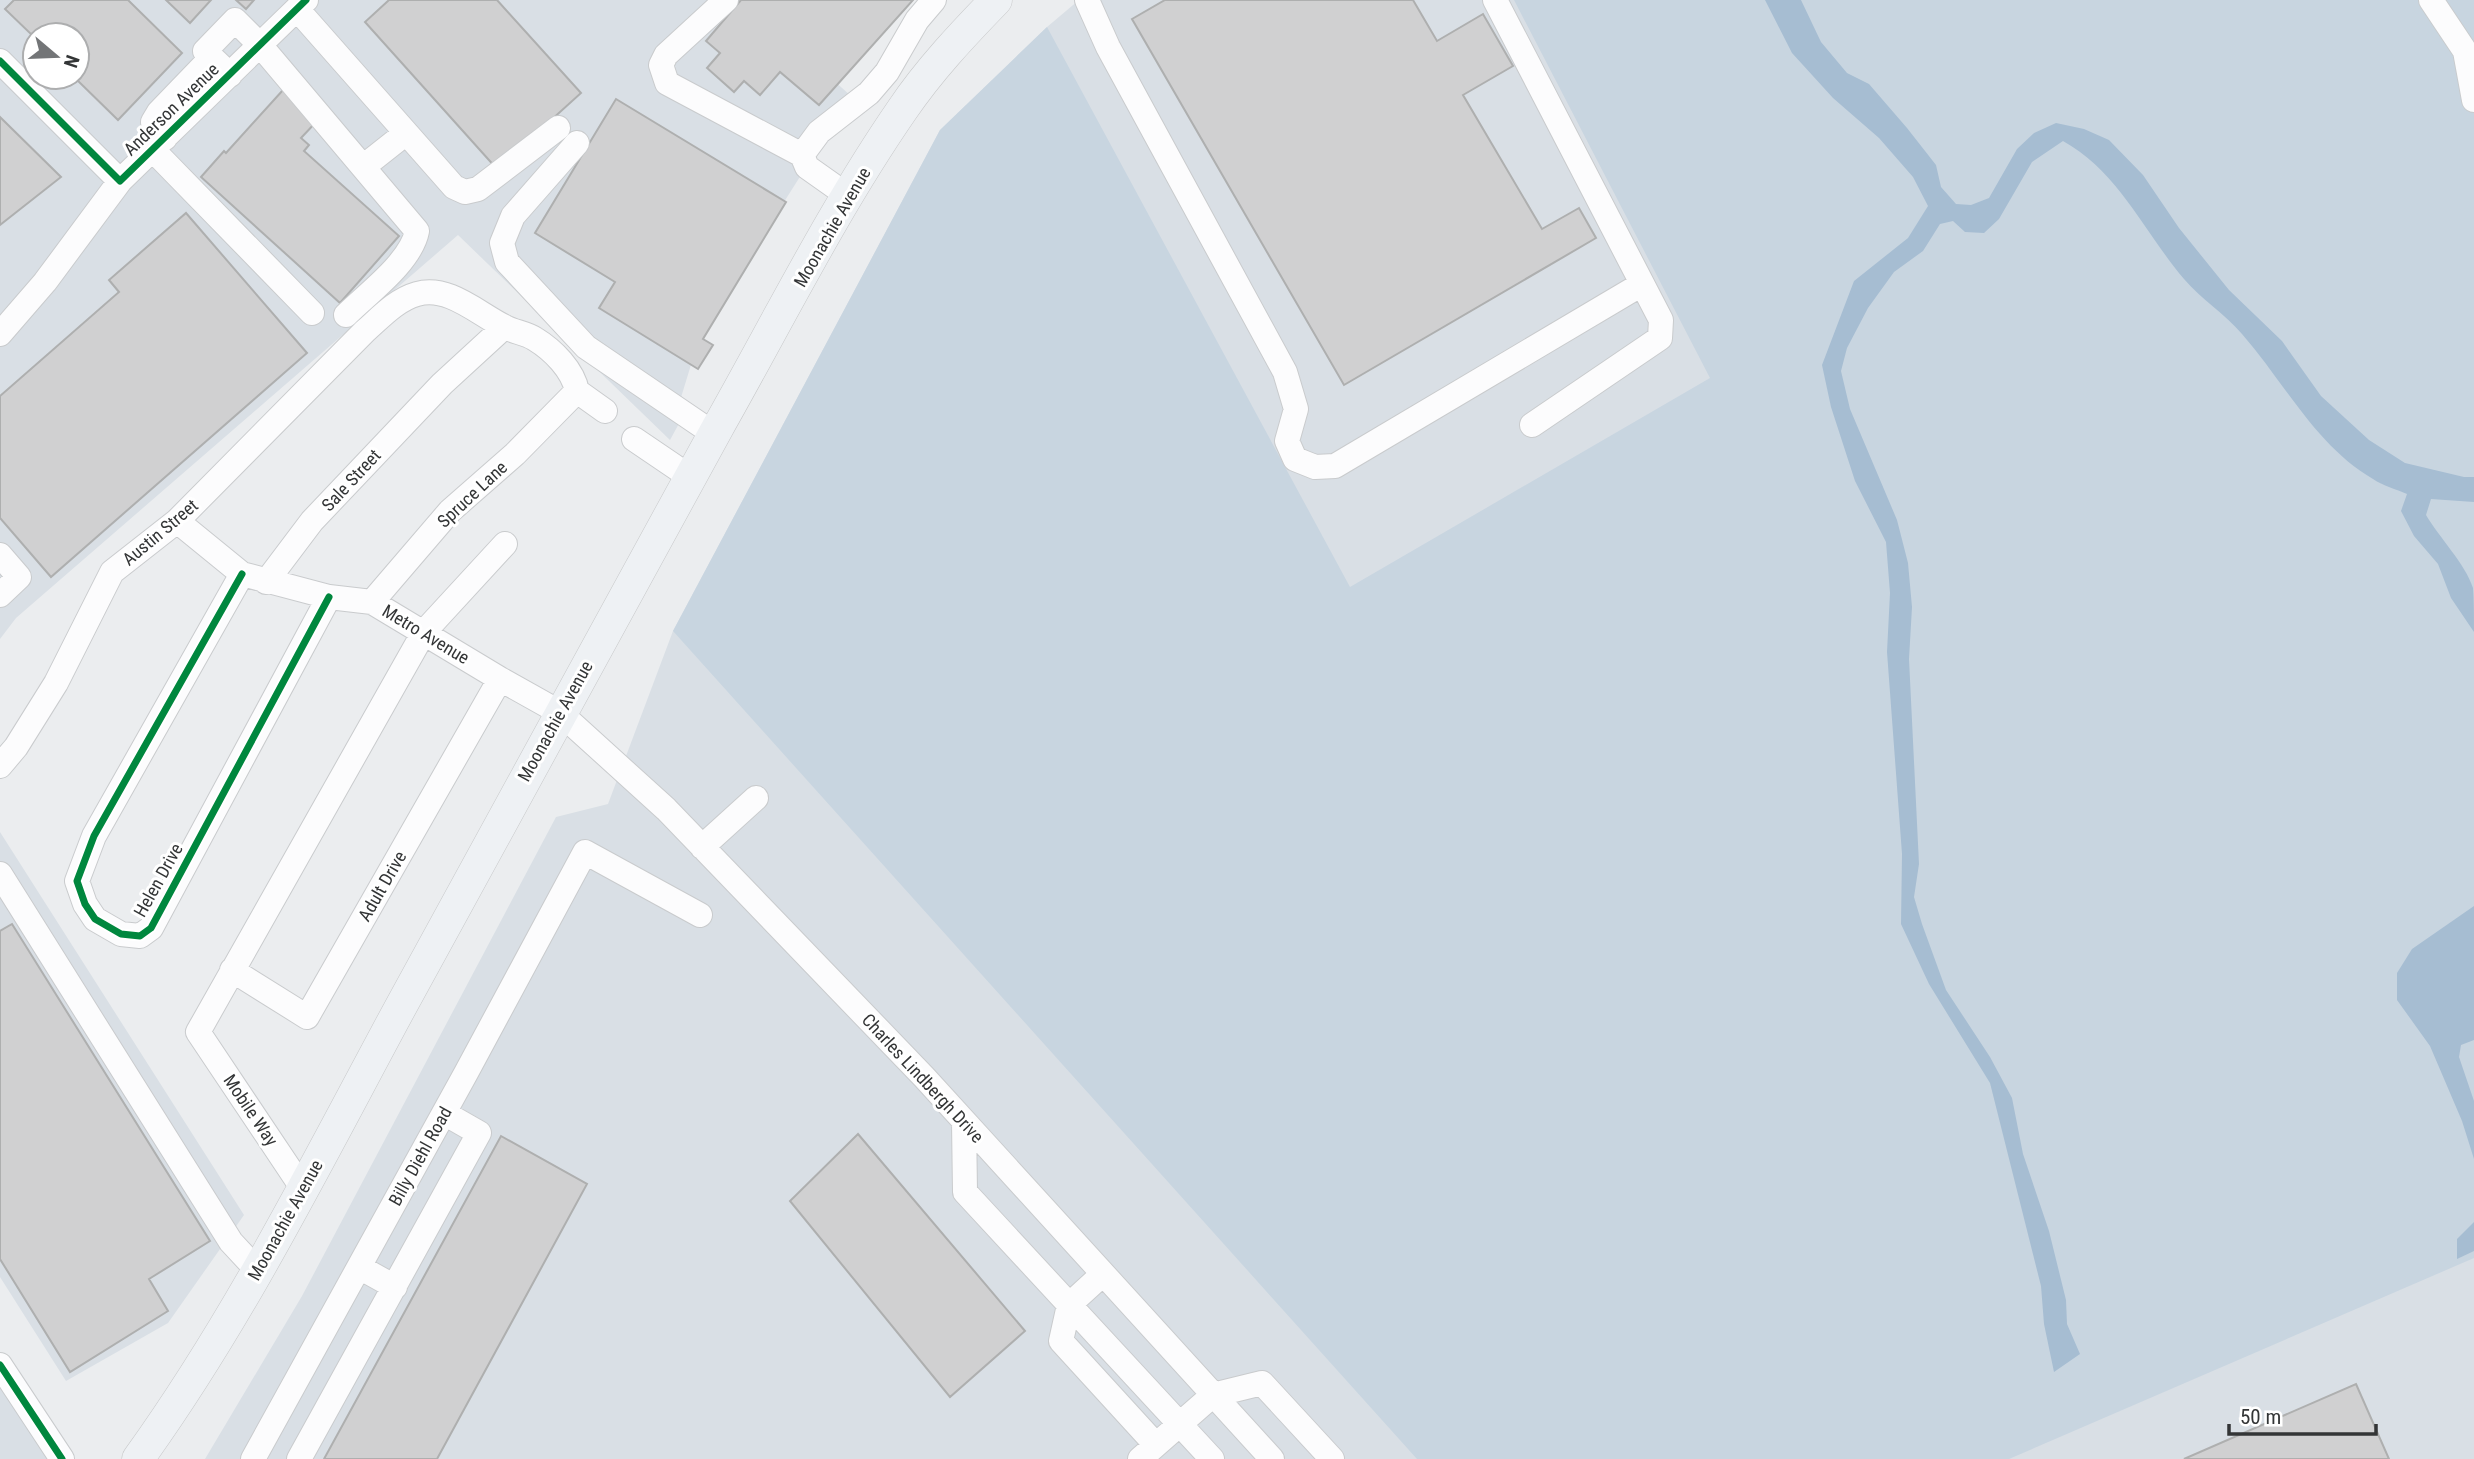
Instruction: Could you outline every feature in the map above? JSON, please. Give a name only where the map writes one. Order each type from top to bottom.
[{"type":"main road","name":"Moonachie Avenue","points":[[138,1459],[215,1344],[303,1189],[559,712],[848,196],[903,108],[958,39],[996,0]]},
{"type":"street","points":[[726,0],[666,55],[661,65],[667,83],[802,155],[807,167],[848,196]]},
{"type":"street","points":[[802,155],[819,132],[869,93],[887,72],[917,20],[934,0]]},
{"type":"street","points":[[1087,0],[1108,47],[1285,372],[1296,409],[1287,441],[1295,459],[1315,467],[1335,466],[1642,284]]},
{"type":"street","points":[[1495,0],[1661,320],[1660,338],[1532,425]]},
{"type":"street","points":[[2431,0],[2465,51],[2474,100]]},
{"type":"street","points":[[301,5],[454,187],[465,192],[478,189],[567,135],[513,216],[502,243],[507,262],[586,347],[714,434]]},
{"type":"street","name":"Anderson Avenue","points":[[0,61],[120,181],[301,5]]},
{"type":"street","points":[[230,75],[205,51],[235,20],[260,45],[417,230],[415,242],[407,255],[345,315]]},
{"type":"street","points":[[212,57],[159,112],[153,122],[159,144],[312,313]]},
{"type":"street","points":[[363,167],[406,133]]},
{"type":"street","points":[[0,334],[45,282],[120,181]]},
{"type":"street","name":"Austin Street","points":[[0,766],[16,747],[56,682],[112,572],[177,521],[396,303],[418,293],[436,292],[458,300],[504,327],[534,338],[566,367],[574,378],[577,391]]},
{"type":"street","name":"Sale Street","points":[[266,582],[312,521],[442,384],[504,327]]},
{"type":"street","points":[[577,391],[605,411]]},
{"type":"street","name":"Spruce Lane","points":[[372,602],[450,511],[515,454],[577,391]]},
{"type":"street","points":[[634,439],[690,477]]},
{"type":"street","name":"Metro Avenue","points":[[177,521],[242,574],[329,597],[372,602],[559,712]]},
{"type":"street","points":[[232,971],[424,632],[505,544]]},
{"type":"street","points":[[0,555],[19,577],[0,595]]},
{"type":"street","name":"Helen Drive","points":[[242,574],[93,836],[77,881],[85,904],[95,919],[121,934],[140,936],[151,928],[329,597]]},
{"type":"street","name":"Adult Drive","points":[[232,971],[307,1017],[500,679]]},
{"type":"street","name":"Charles Lindbergh Drive","points":[[559,712],[666,809],[964,1122],[1272,1459]]},
{"type":"street","points":[[702,847],[756,798]]},
{"type":"street","name":"Billy Diehl Road","points":[[253,1459],[585,852],[700,915]]},
{"type":"street","points":[[0,874],[231,1242],[257,1270]]},
{"type":"street","name":"Mobile Way","points":[[232,971],[198,1032],[303,1189]]},
{"type":"street","points":[[273,1422],[304,1450],[480,1133],[444,1113]]},
{"type":"street","points":[[964,1122],[965,1192],[1208,1457]]},
{"type":"street","points":[[359,1267],[395,1287]]},
{"type":"street","points":[[1102,1274],[1069,1305],[1061,1341],[1148,1452],[1213,1395],[1262,1383],[1332,1459]]},
{"type":"street","points":[[0,1365],[62,1459]]},
{"type":"shaded area","points":[[0,0],[912,0],[832,79],[851,96],[700,335],[676,414],[682,418],[670,440],[458,235],[16,618],[0,639]]},
{"type":"shaded area","points":[[1079,0],[2474,0],[2474,1459],[205,1459],[302,1296],[556,817],[608,804],[673,631],[940,130],[1047,27]]},
{"type":"shaded area","points":[[1514,0],[2474,0],[2474,1258],[2009,1459],[1417,1459],[673,631],[940,130],[1047,27],[1350,587],[1710,378]]},
{"type":"shaded area","points":[[0,832],[244,1215],[168,1323],[66,1381],[0,1277]]},
{"type":"shaded area","points":[[0,1367],[57,1459],[0,1459]]},
{"type":"water","points":[[1765,0],[1801,0],[1821,42],[1847,73],[1869,84],[1907,128],[1936,165],[1941,187],[1956,204],[1971,205],[1989,198],[2017,149],[2034,133],[2056,123],[2084,129],[2109,140],[2143,175],[2179,228],[2229,290],[2282,341],[2321,396],[2369,440],[2405,463],[2474,477],[2474,502],[2431,499],[2426,515],[2470,579],[2473,588],[2474,632],[2451,598],[2438,564],[2414,536],[2401,511],[2407,494],[2377,481],[2334,449],[2242,334],[2184,279],[2115,186],[2083,154],[2063,141],[2032,162],[1999,219],[1984,233],[1965,232],[1953,221],[1940,224],[1923,251],[1894,272],[1868,308],[1847,348],[1841,371],[1850,409],[1897,520],[1908,563],[1912,607],[1909,659],[1919,864],[1914,897],[1946,990],[1990,1057],[2012,1098],[2023,1154],[2049,1231],[2066,1300],[2067,1324],[2080,1354],[2054,1372],[2044,1324],[2041,1286],[1990,1083],[1929,984],[1901,924],[1902,854],[1887,652],[1890,593],[1886,542],[1855,481],[1831,407],[1822,365],[1854,281],[1908,238],[1928,206],[1913,177],[1879,138],[1833,98],[1792,53]]},
{"type":"water","points":[[2474,906],[2474,1040],[2461,1045],[2459,1057],[2474,1101],[2474,1159],[2462,1121],[2430,1046],[2397,1000],[2397,973],[2412,949]]},
{"type":"water","points":[[2474,1222],[2474,1251],[2457,1259],[2457,1239]]},
{"type":"building","points":[[14,0],[128,0],[182,53],[118,120],[88,91],[91,91],[91,21],[21,21],[21,24],[5,9]]},
{"type":"building","points":[[166,0],[211,0],[190,23]]},
{"type":"building","points":[[236,0],[254,0],[246,9]]},
{"type":"building","points":[[389,0],[497,0],[581,93],[497,169],[365,22]]},
{"type":"building","points":[[741,0],[913,0],[819,105],[780,72],[760,95],[744,81],[734,92],[707,68],[720,53],[706,41]]},
{"type":"building","points":[[1165,0],[1413,0],[1437,41],[1483,14],[1513,66],[1463,95],[1542,229],[1579,208],[1596,238],[1344,385],[1132,19]]},
{"type":"building","points":[[283,90],[317,121],[301,138],[309,145],[304,151],[399,236],[340,303],[201,177]]},
{"type":"building","points":[[616,99],[786,202],[703,339],[713,345],[698,369],[599,308],[615,282],[535,233]]},
{"type":"building","points":[[0,117],[61,177],[0,225]]},
{"type":"building","points":[[186,213],[307,353],[51,577],[0,518],[0,396],[119,292],[109,280]]},
{"type":"building","points":[[12,924],[210,1241],[149,1279],[168,1311],[70,1372],[0,1259],[0,931]]},
{"type":"building","points":[[858,1134],[1025,1331],[950,1397],[790,1201]]},
{"type":"building","points":[[501,1136],[587,1184],[437,1459],[324,1459]]},
{"type":"building","points":[[2356,1384],[2389,1459],[2184,1459]]},
{"type":"cycle path","points":[[0,61],[120,181],[306,0]]},
{"type":"cycle path","points":[[242,574],[94,836],[77,881],[85,904],[95,919],[121,934],[140,936],[151,928],[329,597]]},
{"type":"cycle path","points":[[0,1365],[62,1459]]}]
